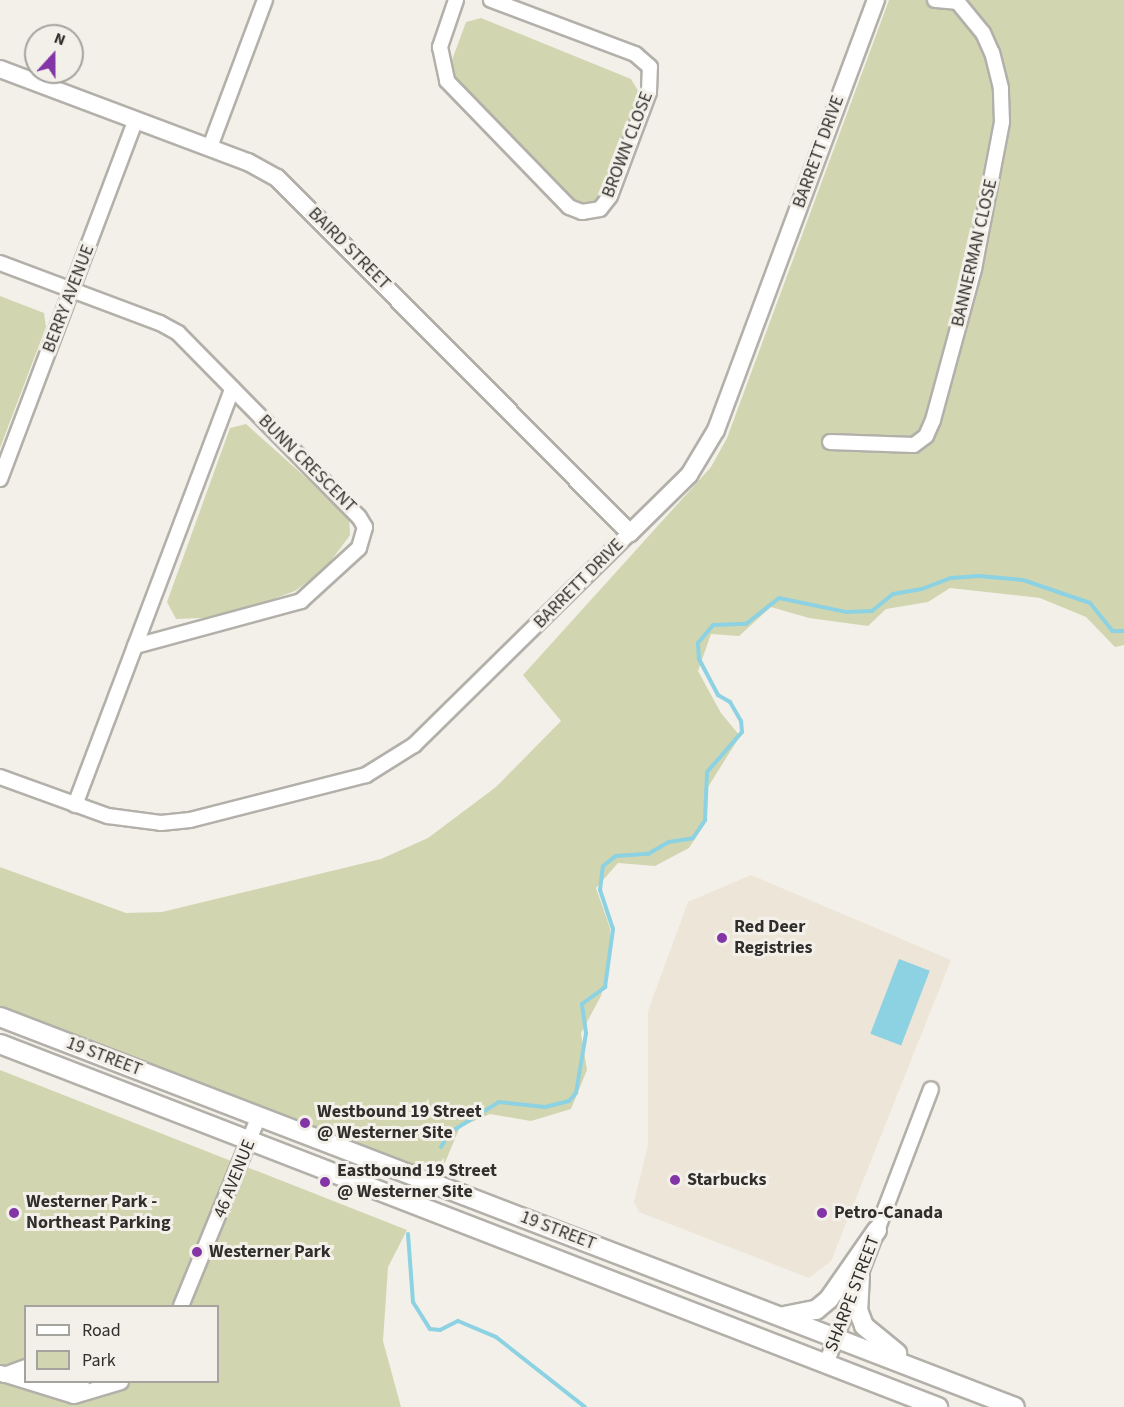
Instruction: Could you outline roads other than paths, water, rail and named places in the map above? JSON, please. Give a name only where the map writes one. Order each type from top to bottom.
[{"type":"main road","name":"19 STREET","points":[[0,1017],[1015,1407]]},
{"type":"main road","name":"19 STREET","points":[[0,1044],[938,1407]]},
{"type":"main road","points":[[780,1316],[805,1314],[829,1299],[877,1230]]},
{"type":"main road","points":[[860,1275],[858,1310],[864,1326],[883,1344],[934,1376]]},
{"type":"street","points":[[210,147],[265,0]]},
{"type":"street","name":"BROWN CLOSE","points":[[456,0],[440,47],[447,81],[569,207],[582,212],[600,209],[610,196],[650,92],[650,67],[635,54],[491,0]]},
{"type":"street","name":"BARRETT DRIVE","points":[[0,777],[75,805],[129,821],[177,822],[379,769],[414,745],[689,475],[716,430],[876,0]]},
{"type":"street","name":"BANNERMAN CLOSE","points":[[830,442],[906,446],[922,440],[932,426],[974,269],[1002,122],[1001,88],[992,53],[983,33],[956,1],[935,0]]},
{"type":"street","name":"BAIRD STREET","points":[[0,69],[260,167],[287,186],[630,533]]},
{"type":"street","name":"BERRY AVENUE","points":[[0,479],[136,120]]},
{"type":"street","name":"BUNN CRESCENT","points":[[0,263],[171,329],[359,517],[364,527],[362,543],[302,601],[135,646]]},
{"type":"street","points":[[75,805],[232,389]]},
{"type":"street","name":"SHARPE STREET","points":[[826,1364],[931,1089]]},
{"type":"street","name":"46 AVENUE","points":[[181,1305],[259,1116]]},
{"type":"street","points":[[38,1383],[59,1391],[80,1395],[118,1383]]},
{"type":"street","points":[[39,1383],[59,1391],[79,1383]]},
{"type":"water","points":[[899,959],[930,971],[901,1046],[870,1034]]},
{"type":"waterway","points":[[441,1147],[449,1133],[499,1102],[545,1107],[569,1101],[576,1093],[586,1033],[582,1004],[605,987],[613,929],[600,890],[603,866],[616,856],[648,854],[669,842],[693,838],[705,820],[707,772],[742,732],[741,721],[730,702],[718,695],[699,659],[698,643],[713,625],[746,624],[779,598],[846,612],[872,611],[893,594],[922,589],[951,578],[979,576],[1023,580],[1090,603],[1113,631],[1124,631]]},
{"type":"waterway","points":[[408,1234],[413,1302],[430,1329],[440,1330],[458,1321],[496,1337],[585,1407]]},
{"type":"place","name":"Red Deer Registries","points":[[722,938]]},
{"type":"place","name":"Westbound 19 Street @ Westerner Site","points":[[305,1123]]},
{"type":"place","name":"Starbucks","points":[[675,1180]]},
{"type":"place","name":"Eastbound 19 Street @ Westerner Site","points":[[325,1182]]},
{"type":"place","name":"Westerner Park - Northeast Parking","points":[[14,1213]]},
{"type":"place","name":"Petro-Canada","points":[[822,1213]]},
{"type":"place","name":"Westerner Park","points":[[197,1252]]}]
